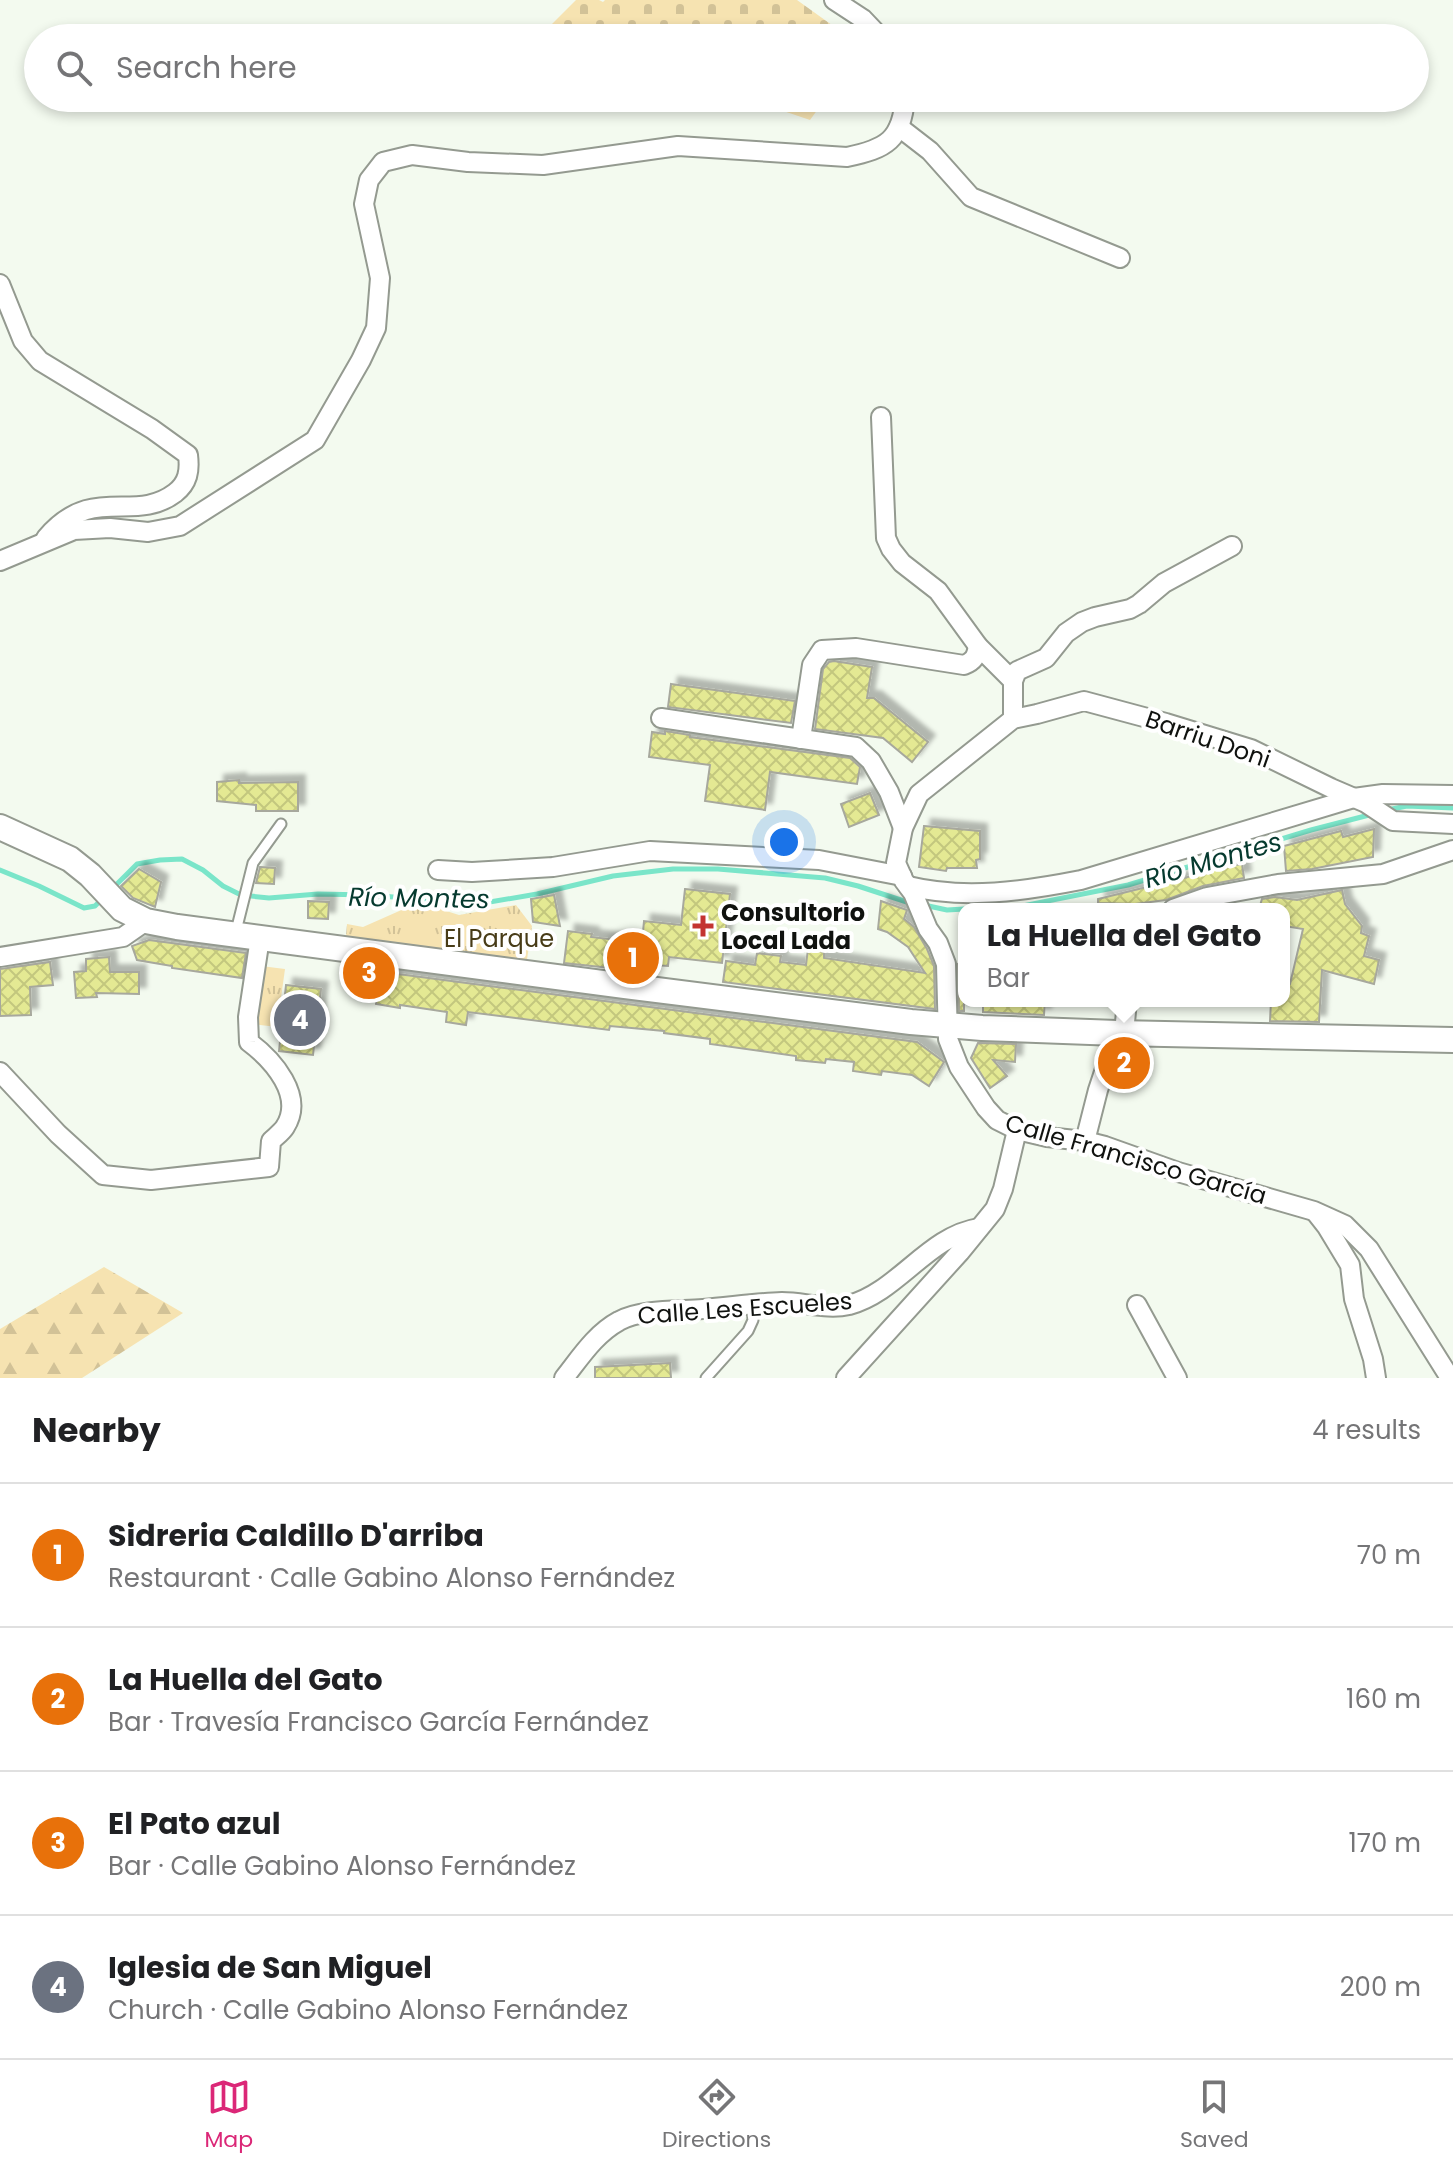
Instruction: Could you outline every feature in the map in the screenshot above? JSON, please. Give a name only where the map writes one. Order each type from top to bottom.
[{"type":"street","points":[[842,2],[868,24]]},
{"type":"street","points":[[0,561],[74,530],[110,528],[148,532],[180,526],[315,440],[376,328],[380,278],[364,204],[369,180],[383,162],[412,155],[468,162],[543,165],[678,146],[847,157],[873,151],[895,137],[904,112]]},
{"type":"street","points":[[899,127],[930,151],[971,197],[1120,258]]},
{"type":"street","points":[[0,284],[23,341],[40,361],[152,429],[188,455],[190,469],[183,486],[165,501],[140,507],[90,509],[72,515],[55,527],[40,545]]},
{"type":"street","points":[[881,417],[886,538],[891,549],[902,563],[938,591],[978,646],[1013,681]]},
{"type":"street","points":[[1013,719],[1013,681],[1017,671],[1046,658],[1066,633],[1082,622],[1130,609],[1164,583],[1232,546]]},
{"type":"street","points":[[801,739],[812,665],[822,650],[856,648],[964,665],[976,656],[978,646]]},
{"type":"street","name":"Barriu Doni","points":[[948,1025],[946,964],[896,863],[903,828],[919,794],[1013,719],[1084,701],[1251,749],[1360,801],[1393,821],[1453,824]]},
{"type":"street","points":[[661,718],[856,747],[871,761],[889,792],[903,828]]},
{"type":"street","points":[[438,870],[472,872],[553,867],[650,851],[819,860],[934,892],[979,893],[1039,888],[1081,880],[1383,794],[1453,795]]},
{"type":"street","points":[[0,827],[70,859],[122,909],[146,921],[236,935],[700,996],[982,1028],[1453,1040]]},
{"type":"street","points":[[1190,903],[1278,884],[1383,874],[1453,850]]},
{"type":"street","points":[[0,957],[123,937],[146,921]]},
{"type":"street","points":[[0,1072],[58,1134],[103,1175],[151,1180],[269,1167],[271,1141],[285,1127],[291,1109],[283,1077],[267,1056],[249,1042],[248,1017],[260,938]]},
{"type":"street","points":[[1085,1141],[1098,1090],[1121,1033],[1126,1007]]},
{"type":"street","name":"Calle Francisco García","points":[[948,1025],[948,1039],[959,1067],[997,1120],[1017,1130],[1085,1141],[1178,1172],[1314,1211],[1345,1225],[1369,1249],[1450,1378]]},
{"type":"street","points":[[846,1378],[995,1209],[1017,1130]]},
{"type":"street","points":[[1314,1211],[1350,1265],[1354,1299],[1376,1378]]},
{"type":"street","name":"Calle Les Escueles","points":[[564,1378],[600,1334],[628,1317],[784,1302],[847,1305],[866,1298],[929,1252],[966,1230],[979,1228]]},
{"type":"street","points":[[1137,1305],[1177,1378]]},
{"type":"lane","points":[[236,935],[253,863],[281,824]]},
{"type":"lane","points":[[706,1378],[748,1331],[753,1320],[752,1305]]},
{"type":"green space","points":[[576,0],[797,0],[830,24],[552,24]]},
{"type":"green space","points":[[786,112],[816,112],[810,120]]},
{"type":"green space","name":"El Parque","points":[[516,905],[532,926],[525,973],[345,949],[347,924],[363,927],[406,908],[437,908],[459,915]]},
{"type":"green space","points":[[261,966],[285,969],[277,1027],[253,1024]]},
{"type":"green space","points":[[104,1267],[183,1313],[82,1378],[0,1378],[0,1329]]},
{"type":"building","points":[[834,661],[872,667],[867,698],[874,698],[928,742],[912,762],[883,738],[815,729],[823,669]]},
{"type":"building","points":[[671,684],[795,701],[791,723],[668,707]]},
{"type":"building","points":[[665,731],[850,758],[860,767],[857,784],[770,772],[765,810],[705,801],[710,765],[649,757],[652,732],[665,734]]},
{"type":"building","points":[[239,780],[239,783],[298,782],[298,811],[256,811],[256,805],[217,801],[217,782]]},
{"type":"building","points":[[870,793],[879,815],[849,827],[841,804]]},
{"type":"building","points":[[924,826],[980,831],[977,868],[947,868],[946,871],[919,867]]},
{"type":"building","points":[[1374,829],[1373,857],[1286,871],[1284,846],[1341,831],[1343,837]]},
{"type":"building","points":[[1242,864],[1244,878],[1203,886],[1166,900],[1098,903],[1098,899],[1211,869]]},
{"type":"building","points":[[260,867],[275,868],[274,884],[256,883]]},
{"type":"building","points":[[139,869],[161,882],[155,907],[133,898],[121,886]]},
{"type":"building","points":[[685,889],[730,894],[722,963],[669,957],[668,966],[639,964],[638,971],[564,963],[568,931],[642,943],[644,921],[681,925]]},
{"type":"building","points":[[1342,890],[1345,904],[1362,926],[1361,933],[1369,936],[1364,956],[1379,960],[1374,984],[1322,970],[1319,1022],[1270,1021],[1271,1007],[1290,1007],[1290,984],[1303,929],[1290,927],[1290,903],[1261,903],[1262,899],[1275,897],[1297,900]]},
{"type":"building","points":[[554,895],[560,926],[533,922],[531,899]]},
{"type":"building","points":[[308,901],[329,902],[328,919],[308,918]]},
{"type":"building","points":[[881,901],[907,910],[904,919],[914,927],[927,949],[934,966],[935,1009],[723,982],[726,961],[755,965],[757,953],[781,956],[780,962],[806,965],[808,949],[824,952],[824,958],[925,973],[908,947],[878,929]]},
{"type":"building","points":[[149,940],[246,953],[242,978],[137,960],[132,946]]},
{"type":"building","points":[[109,957],[110,972],[139,972],[139,994],[96,993],[97,997],[76,998],[74,972],[86,971],[86,959]]},
{"type":"building","points":[[50,962],[53,985],[30,987],[31,1015],[0,1016],[0,969]]},
{"type":"building","points":[[360,969],[917,1042],[944,1062],[929,1086],[912,1075],[853,1071],[854,1062],[796,1060],[796,1056],[710,1044],[710,1039],[664,1031],[610,1026],[609,1030],[468,1012],[466,1025],[446,1022],[447,1012],[376,1004],[377,994],[357,991]]},
{"type":"building","points":[[286,985],[321,989],[313,1055],[279,1051]]},
{"type":"building","points":[[983,1007],[1045,1007],[1044,1015],[983,1012]]},
{"type":"building","points":[[978,1043],[1016,1044],[1015,1062],[993,1060],[1007,1076],[990,1088],[971,1058]]},
{"type":"building","points":[[670,1363],[671,1378],[595,1378],[595,1367]]},
{"type":"waterway","name":"Río Montes","points":[[1387,810],[1407,806],[1453,808]]},
{"type":"waterway","name":"Río Montes","points":[[1037,903],[1128,885],[1373,814]]},
{"type":"waterway","name":"Río Montes","points":[[113,888],[137,864],[182,859],[241,895],[269,898],[318,894],[369,895],[478,904],[613,876],[673,869],[718,869],[825,878],[910,903]]},
{"type":"waterway","name":"Río Montes","points":[[0,870],[84,908],[95,906],[103,898]]},
{"type":"waterway","name":"Río Montes","points":[[924,905],[958,909]]},
{"type":"place","name":"Consultorio Local Lada","points":[[703,926]]},
{"type":"place","name":"Sidreria Caldillo D'arriba","points":[[633,958]]},
{"type":"place","name":"El Pato azul","points":[[369,973]]},
{"type":"place","name":"Iglesia de San Miguel","points":[[300,1020]]},
{"type":"place","name":"La Huella del Gato","points":[[1124,1063]]}]
